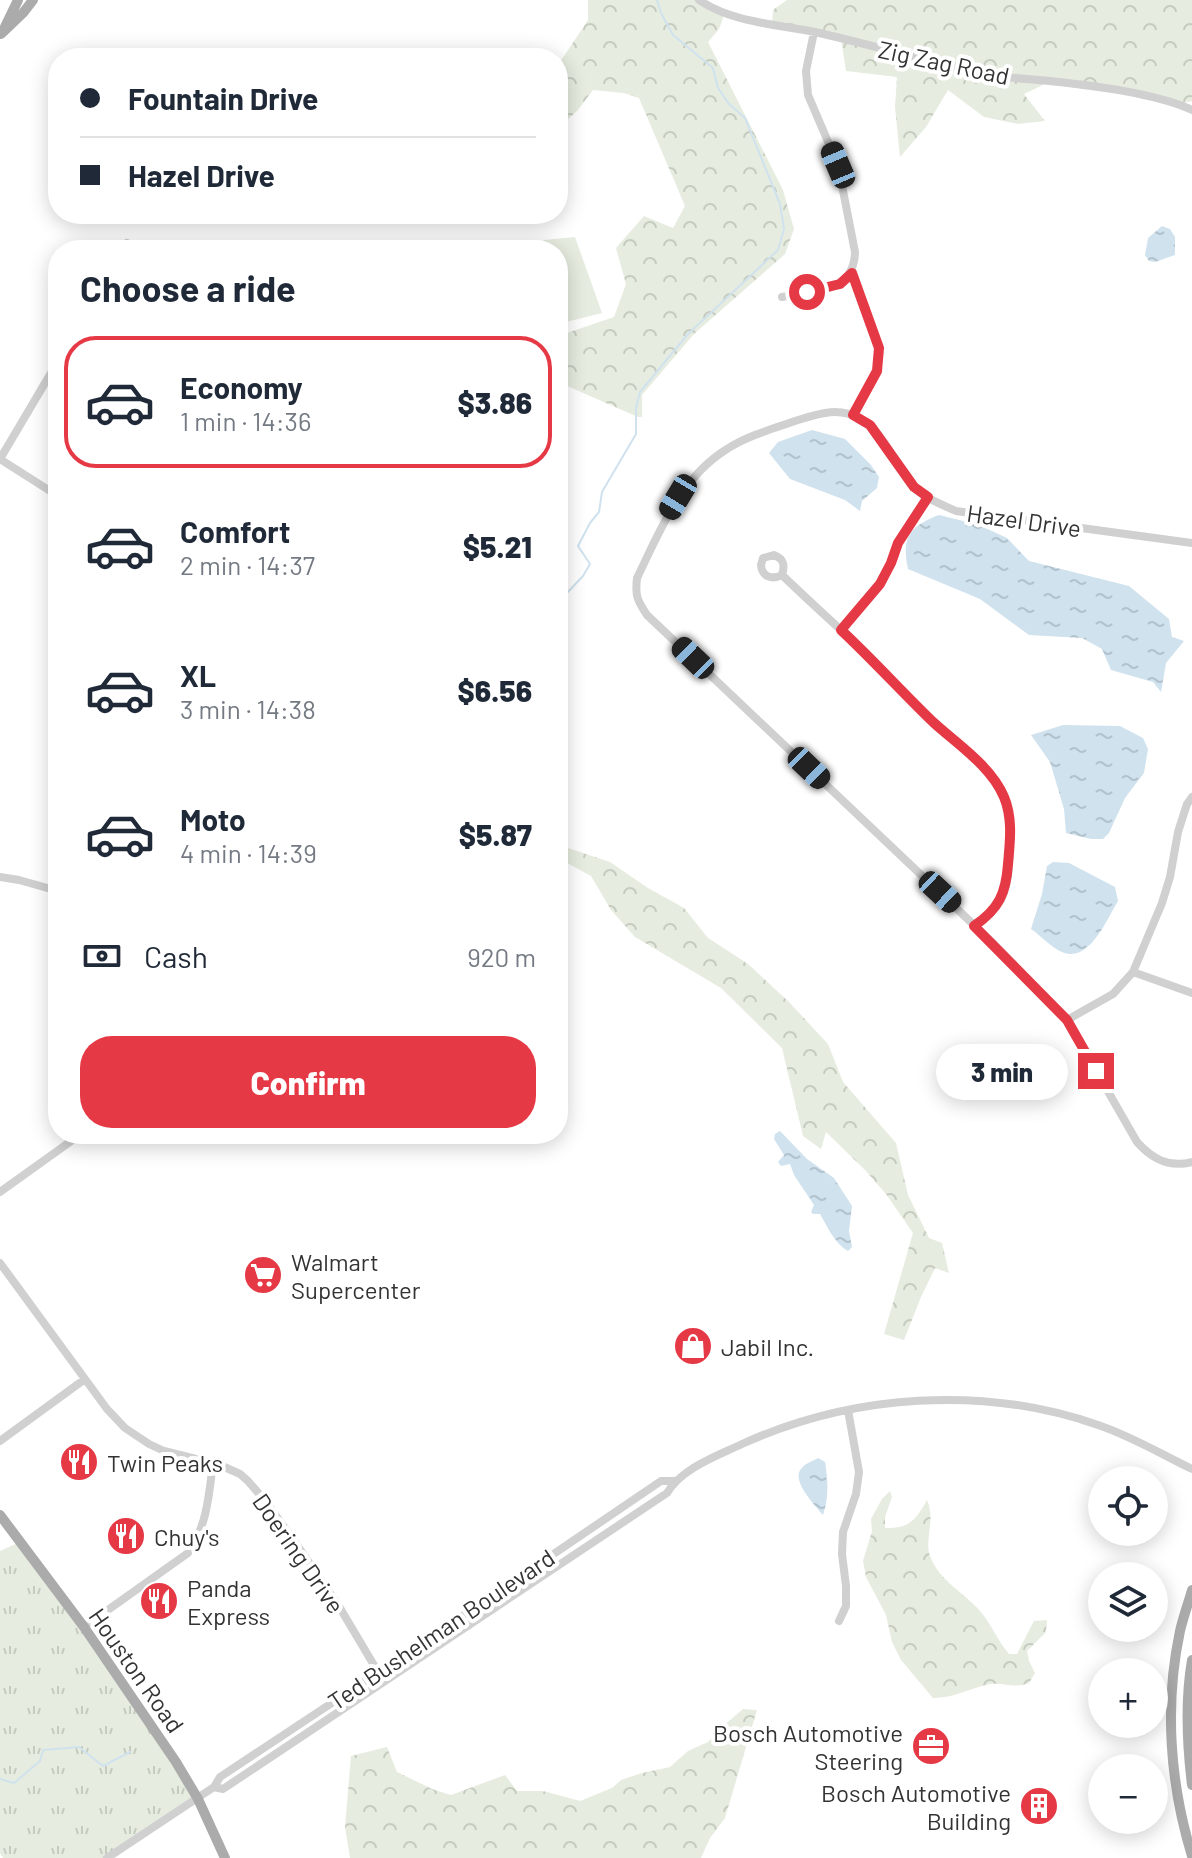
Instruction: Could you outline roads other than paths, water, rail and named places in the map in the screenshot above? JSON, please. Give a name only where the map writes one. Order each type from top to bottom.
[{"type":"main road","points":[[1,35],[18,0]]},
{"type":"main road","points":[[1,35],[33,0]]},
{"type":"main road","name":"Houston Road","points":[[0,1515],[84,1627],[176,1762],[198,1799],[225,1858]]},
{"type":"main road","points":[[1192,1590],[1180,1630],[1174,1670],[1171,1732],[1173,1775],[1192,1856]]},
{"type":"main road","points":[[1192,1660],[1188,1740],[1192,1785]]},
{"type":"street","name":"Zig Zag Road","points":[[699,0],[713,10],[746,20],[814,32],[1003,77],[1118,91],[1180,104],[1192,110]]},
{"type":"street","points":[[814,32],[806,71],[808,95],[838,165],[855,252],[852,273],[879,348],[877,371],[853,415],[823,412],[760,433],[727,448],[700,469],[667,515],[637,578],[637,601],[647,615],[974,926],[1067,1020],[1137,1142],[1148,1154],[1169,1163],[1192,1162]]},
{"type":"street","points":[[782,297],[840,284],[852,273]]},
{"type":"street","points":[[48,378],[0,459],[48,490]]},
{"type":"street","name":"Hazel Drive","points":[[853,415],[870,425],[914,487],[956,511],[1192,543]]},
{"type":"street","points":[[841,630],[880,584],[898,543],[928,497]]},
{"type":"street","points":[[782,575],[981,765],[1003,795],[1010,825],[1006,885],[1003,897],[992,912],[974,926]]},
{"type":"street","points":[[1067,1020],[1113,994],[1133,972],[1162,903],[1178,832],[1192,797]]},
{"type":"street","points":[[0,877],[48,888]]},
{"type":"street","points":[[1133,972],[1192,993]]},
{"type":"street","points":[[0,1192],[67,1144]]},
{"type":"street","name":"Doering Drive","points":[[0,1263],[112,1416],[138,1438],[164,1451],[213,1463],[240,1474],[267,1503],[340,1608],[378,1672]]},
{"type":"street","points":[[0,1441],[85,1379]]},
{"type":"street","name":"Ted Bushelman Boulevard","points":[[214,1787],[223,1789],[667,1493],[674,1481],[753,1439],[800,1422],[901,1401],[976,1401],[1037,1409],[1101,1425],[1192,1469]]},
{"type":"street","points":[[839,1621],[846,1606],[842,1542],[859,1472],[848,1410]]},
{"type":"street","points":[[84,1627],[188,1553],[202,1528],[213,1463]]},
{"type":"street","name":"Ted Bushelman Boulevard","points":[[107,1858],[198,1799],[214,1787],[220,1777],[661,1481],[674,1481]]},
{"type":"water","points":[[1162,226],[1170,229],[1175,237],[1175,255],[1149,261],[1145,255],[1148,238]]},
{"type":"water","points":[[812,430],[845,439],[879,477],[877,488],[862,501],[860,511],[845,500],[790,479],[769,453],[778,442]]},
{"type":"water","points":[[939,515],[979,525],[1007,538],[1029,561],[1129,586],[1169,619],[1172,637],[1184,641],[1166,663],[1161,692],[1153,682],[1111,670],[1102,649],[1082,638],[1029,635],[980,599],[908,569],[906,549],[910,534]]},
{"type":"water","points":[[1063,725],[1120,726],[1143,738],[1148,749],[1144,773],[1125,798],[1109,833],[1103,839],[1066,833],[1064,809],[1050,762],[1031,735]]},
{"type":"water","points":[[1053,862],[1069,863],[1115,887],[1118,901],[1096,938],[1081,952],[1062,952],[1031,929],[1047,866]]},
{"type":"water","points":[[780,1131],[807,1159],[834,1178],[852,1206],[849,1231],[852,1247],[848,1251],[835,1239],[820,1214],[811,1212],[814,1205],[790,1164],[781,1166],[778,1162],[784,1155],[774,1139]]},
{"type":"water","points":[[818,1458],[825,1462],[827,1476],[823,1515],[805,1493],[799,1480],[802,1467]]},
{"type":"waterway","points":[[568,592],[590,564],[578,546],[599,512],[602,492],[636,434],[636,408],[640,392],[688,334],[778,250],[784,229],[780,204],[745,118],[729,104],[718,88],[713,68],[673,35],[657,0]]},
{"type":"waterway","points":[[0,1779],[14,1783],[40,1761],[43,1750],[79,1747],[103,1766],[130,1752]]},
{"type":"place","name":"Walmart Supercenter","points":[[263,1275]]},
{"type":"place","name":"Jabil Inc.","points":[[693,1346]]},
{"type":"place","name":"Twin Peaks","points":[[79,1462]]},
{"type":"place","name":"Chuy's","points":[[126,1536]]},
{"type":"place","name":"Panda Express","points":[[159,1601]]},
{"type":"place","name":"Bosch Automotive Steering","points":[[931,1746]]},
{"type":"place","name":"Bosch Automotive Building","points":[[1039,1806]]}]
